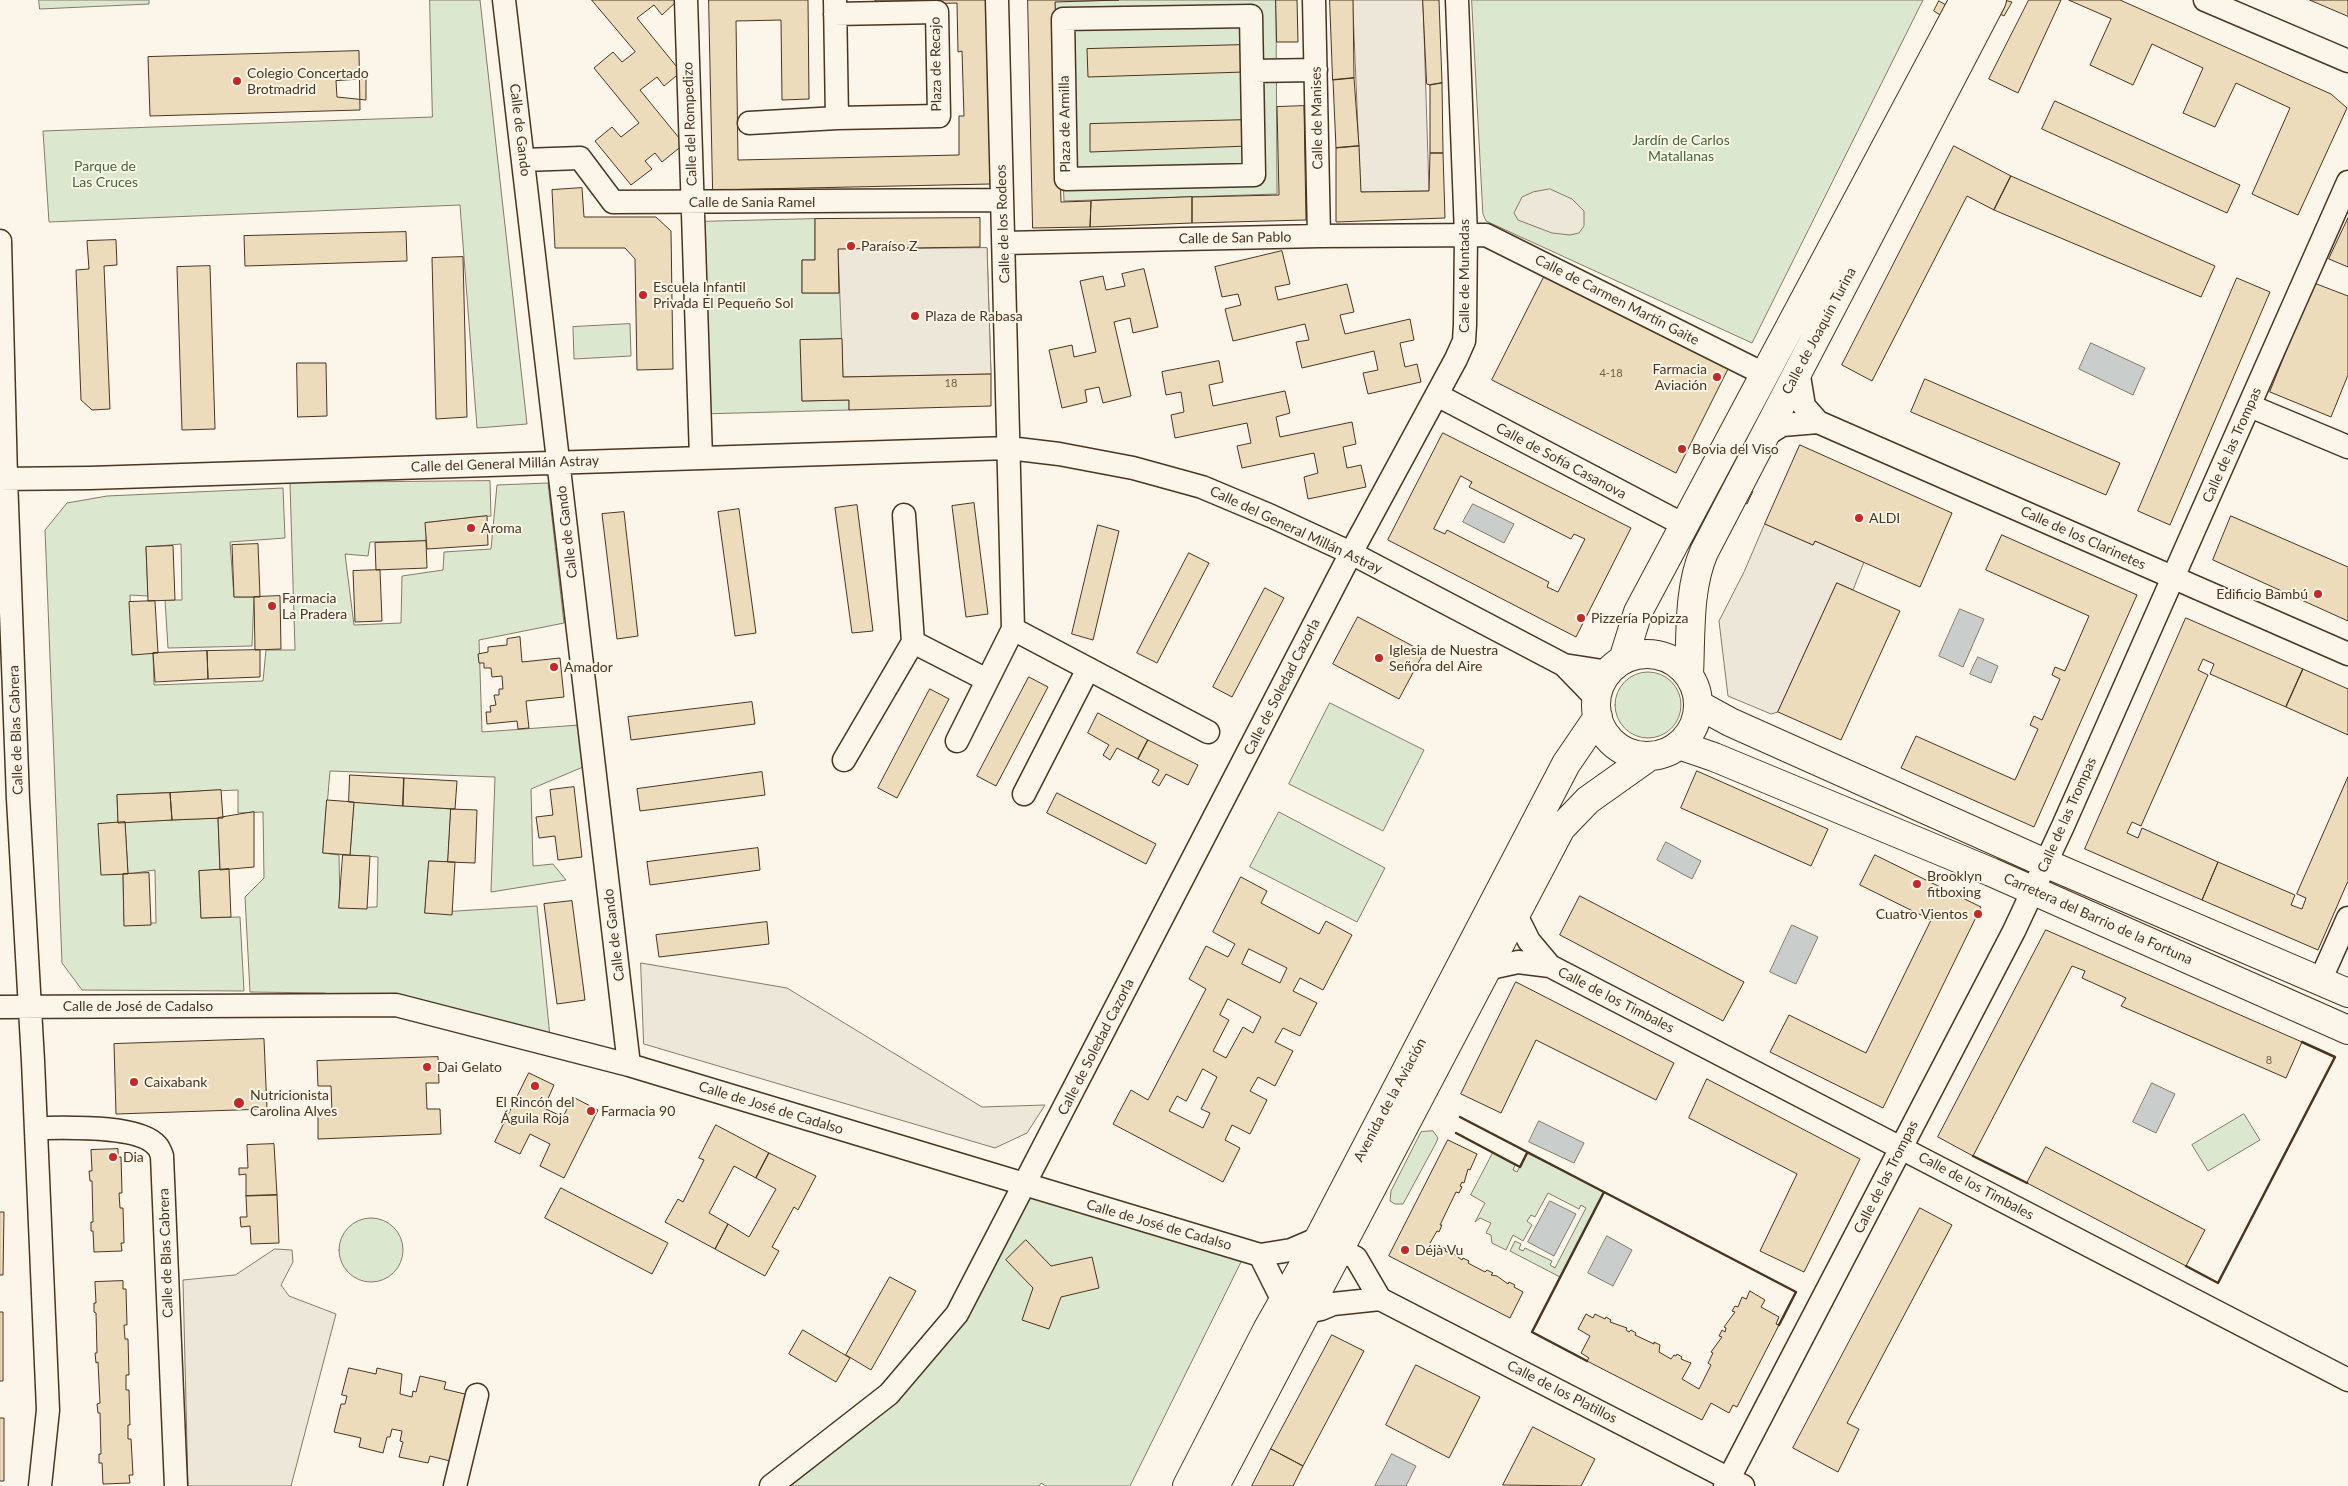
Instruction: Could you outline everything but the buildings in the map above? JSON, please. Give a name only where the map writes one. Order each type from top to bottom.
[{"type":"main road","name":"Calle de Joaquín Turina","points":[[1616,666],[1638,612],[1766,375],[1964,0]]},
{"type":"main road","name":"Calle de Joaquín Turina","points":[[1689,675],[1693,607],[1699,565],[1798,370],[1992,0]]},
{"type":"main road","points":[[1652,654],[1666,657],[1679,665],[1689,675],[1694,684],[1699,705],[1693,727],[1679,745],[1670,751],[1650,756],[1629,752],[1612,741],[1603,730],[1597,708],[1601,684],[1616,666],[1638,655],[1652,654]]},
{"type":"main road","points":[[1699,705],[1730,722],[2045,863],[2348,993]]},
{"type":"main road","name":"Avenida de la Aviación","points":[[1338,1248],[1566,764],[1597,708]]},
{"type":"main road","name":"Carretera del Barrio de la Fortuna","points":[[1679,745],[1714,756],[2032,890],[2348,1030]]},
{"type":"main road","name":"Avenida de la Aviación","points":[[1187,1486],[1295,1306],[1338,1248],[1561,828],[1575,811],[1650,756]]},
{"type":"main road","name":"Avenida de la Aviación","points":[[1215,1486],[1295,1306]]},
{"type":"street","name":"Calle de Gando","points":[[504,0],[629,1065]]},
{"type":"street","name":"Calle del Rompedizo","points":[[686,0],[701,458]]},
{"type":"street","name":"Calle de los Rodeos","points":[[997,0],[1009,448]]},
{"type":"street","name":"Calle de Manises","points":[[1314,0],[1319,236]]},
{"type":"street","name":"Calle de Muntadas","points":[[1350,553],[1437,396],[1464,341],[1466,235],[1457,0]]},
{"type":"street","points":[[2205,0],[2348,61]]},
{"type":"street","name":"Plaza de Recajo","points":[[749,123],[837,118],[939,116],[937,12],[835,7],[837,118]]},
{"type":"street","name":"Plaza de Armilla","points":[[1251,16],[1252,71],[1254,175],[1066,179],[1063,19],[1251,16]]},
{"type":"street","points":[[1252,71],[1316,70]]},
{"type":"street","name":"Calle de Sania Ramel","points":[[524,160],[580,158],[613,202],[1002,200]]},
{"type":"street","name":"Calle de las Trompas","points":[[1732,1483],[1901,1147],[2014,931],[2250,406],[2348,182]]},
{"type":"street","name":"Calle de San Pablo","points":[[1004,243],[1319,236],[1466,235]]},
{"type":"street","name":"Calle de Carmen Martín Gaite","points":[[1466,235],[1486,235],[1766,375]]},
{"type":"street","name":"Calle de Blas Cabrera","points":[[0,241],[3,478],[36,1128],[48,1410],[40,1486]]},
{"type":"street","name":"Calle de los Clarinetes","points":[[1798,370],[1804,406],[1818,422],[2348,654]]},
{"type":"street","name":"Calle de Sofía Casanova","points":[[1437,396],[1684,525]]},
{"type":"street","points":[[2250,406],[2348,447]]},
{"type":"street","name":"Calle de los Clarinetes","points":[[1764,436],[1782,425],[1818,422]]},
{"type":"street","points":[[957,740],[1013,630],[1009,448]]},
{"type":"street","name":"Calle del General Millán Astray","points":[[3,478],[90,478],[1009,448],[1060,454],[1133,468],[1202,487],[1350,553],[1564,665],[1597,708]]},
{"type":"street","points":[[844,760],[913,642],[904,514]]},
{"type":"street","name":"Calle de Soledad Cazorla","points":[[771,1486],[889,1394],[957,1314],[1026,1185],[1350,553]]},
{"type":"street","points":[[1013,630],[1208,732]]},
{"type":"street","points":[[913,642],[987,680]]},
{"type":"street","name":"Calle del General Millán Astray","points":[[1564,665],[1616,666]]},
{"type":"street","points":[[1024,794],[1088,669]]},
{"type":"street","name":"Calle de los Timbales","points":[[1516,913],[1529,941],[1550,966]]},
{"type":"street","points":[[2320,981],[2348,918]]},
{"type":"street","name":"Calle de los Timbales","points":[[1486,969],[1518,962],[1550,966],[2348,1380]]},
{"type":"street","name":"Calle de José de Cadalso","points":[[0,1007],[30,1006],[276,1013],[396,1005],[629,1065],[1260,1255],[1291,1250],[1338,1248]]},
{"type":"street","name":"Calle de Blas Cabrera","points":[[36,1128],[121,1130],[136,1134],[156,1145],[162,1156],[176,1486]]},
{"type":"street","points":[[1338,1248],[1380,1299]]},
{"type":"street","points":[[1333,1304],[1351,1289],[1355,1280],[1338,1248]]},
{"type":"street","points":[[1260,1255],[1295,1306],[1321,1309],[1333,1304],[1380,1299]]},
{"type":"street","name":"Calle de los Platillos","points":[[1380,1299],[1732,1483]]},
{"type":"street","points":[[455,1486],[477,1396]]},
{"type":"green space","points":[[39,0],[149,0],[149,4],[40,9]]},
{"type":"green space","name":"Parque de Las Cruces","points":[[430,0],[480,0],[527,424],[477,428],[460,205],[49,222],[43,131],[432,117]]},
{"type":"green space","points":[[1276,0],[1277,194],[1064,201],[1055,2]]},
{"type":"green space","name":"Jardín de Carlos Matallanas","points":[[1472,0],[1923,0],[1752,343],[1486,221],[1483,214]]},
{"type":"green space","points":[[815,219],[815,260],[802,260],[802,293],[839,293],[838,249],[987,248],[991,374],[843,377],[842,339],[801,340],[802,401],[849,400],[849,410],[700,414],[693,222]]},
{"type":"green space","points":[[630,324],[631,356],[574,359],[573,327]]},
{"type":"green space","points":[[490,481],[491,516],[426,523],[426,541],[370,542],[368,556],[345,554],[354,625],[401,623],[402,576],[443,570],[444,552],[491,549],[497,485],[548,483],[564,623],[479,640],[482,732],[579,725],[583,767],[531,789],[533,866],[553,864],[566,880],[491,892],[495,777],[330,771],[323,853],[339,855],[340,908],[377,907],[378,857],[350,855],[354,802],[451,809],[448,862],[429,861],[425,913],[537,906],[550,1037],[324,993],[250,992],[245,897],[264,878],[263,812],[238,813],[238,790],[117,795],[118,823],[98,824],[123,874],[124,922],[156,923],[155,870],[128,874],[125,822],[218,818],[220,870],[199,871],[201,918],[240,917],[244,991],[82,990],[62,963],[45,530],[67,503],[107,496],[283,488],[285,538],[230,542],[234,597],[254,597],[252,646],[168,648],[165,600],[182,600],[181,544],[146,547],[148,596],[130,595],[132,654],[153,653],[154,685],[263,681],[266,650],[295,650],[290,483]]},
{"type":"green space","points":[[1648,672],[1661,675],[1671,682],[1678,692],[1681,705],[1678,718],[1671,728],[1661,735],[1648,738],[1635,735],[1625,728],[1618,718],[1615,705],[1618,692],[1625,682],[1635,675]]},
{"type":"green space","points":[[1330,703],[1424,750],[1383,831],[1289,784]]},
{"type":"green space","points":[[1279,812],[1385,868],[1357,922],[1250,867]]},
{"type":"green space","points":[[2244,1114],[2260,1140],[2208,1171],[2192,1145]]},
{"type":"green space","points":[[1433,1131],[1438,1138],[1436,1143],[1403,1204],[1395,1204],[1390,1201],[1391,1191],[1421,1132]]},
{"type":"green space","points":[[1493,1153],[1515,1165],[1513,1170],[1517,1172],[1527,1153],[1604,1192],[1560,1277],[1510,1251],[1515,1241],[1521,1244],[1519,1249],[1523,1251],[1525,1248],[1552,1261],[1550,1265],[1555,1268],[1586,1208],[1581,1205],[1579,1209],[1548,1193],[1535,1217],[1531,1215],[1527,1221],[1532,1225],[1523,1241],[1513,1235],[1506,1250],[1492,1243],[1491,1235],[1486,1233],[1491,1223],[1480,1218],[1475,1222],[1485,1203],[1471,1195]]},
{"type":"green space","points":[[1026,1185],[1243,1258],[1130,1486],[1046,1486],[1041,1483],[1039,1486],[782,1486],[894,1398]]},
{"type":"green space","points":[[371,1218],[389,1224],[397,1232],[403,1250],[397,1268],[389,1276],[371,1282],[353,1276],[345,1268],[339,1250],[345,1232],[353,1224]]},
{"type":"shaded area","points":[[1353,0],[1423,0],[1429,191],[1361,192]]},
{"type":"shaded area","points":[[1550,189],[1572,199],[1584,211],[1584,226],[1579,233],[1570,235],[1552,233],[1518,220],[1514,213],[1522,197],[1533,192]]},
{"type":"shaded area","name":"Plaza de Rabasa","points":[[987,248],[991,374],[843,377],[838,249]]},
{"type":"shaded area","points":[[2091,343],[2145,368],[2133,395],[2079,369]]},
{"type":"shaded area","points":[[1473,504],[1514,524],[1504,543],[1463,522]]},
{"type":"shaded area","points":[[1765,524],[1813,545],[1815,541],[1864,562],[1853,590],[1837,583],[1778,712],[1771,714],[1728,696],[1719,621],[1744,572]]},
{"type":"shaded area","points":[[1960,609],[1984,619],[1963,667],[1939,656]]},
{"type":"shaded area","points":[[1978,657],[1998,666],[1991,683],[1970,674]]},
{"type":"shaded area","points":[[1666,842],[1701,861],[1692,879],[1657,860]]},
{"type":"shaded area","points":[[1792,925],[1818,937],[1796,984],[1770,972]]},
{"type":"shaded area","points":[[641,963],[787,988],[982,1107],[1045,1105],[1027,1133],[995,1148],[644,1044]]},
{"type":"shaded area","points":[[2152,1083],[2175,1094],[2156,1133],[2133,1122]]},
{"type":"shaded area","points":[[1539,1121],[1584,1143],[1574,1163],[1529,1142]]},
{"type":"shaded area","points":[[1550,1201],[1576,1214],[1554,1256],[1528,1242]]},
{"type":"shaded area","points":[[1607,1236],[1632,1250],[1613,1286],[1588,1273]]},
{"type":"shaded area","points":[[275,1249],[292,1250],[293,1262],[281,1285],[289,1296],[336,1314],[291,1486],[188,1486],[183,1280],[235,1275]]},
{"type":"shaded area","points":[[1392,1454],[1416,1466],[1406,1486],[1375,1486]]},
{"type":"wall","points":[[2186,1266],[2218,1283],[2335,1057],[2302,1042]]},
{"type":"wall","points":[[1460,1117],[1604,1192],[1532,1332],[1587,1361]]},
{"type":"wall","points":[[1456,1133],[1520,1167],[1527,1153]]},
{"type":"wall","points":[[1973,1156],[2027,1183]]},
{"type":"wall","points":[[1604,1192],[1796,1292],[1779,1325]]},
{"type":"place","name":"Colegio Concertado Brotmadrid","points":[[237,81]]},
{"type":"place","name":"Paraíso Z","points":[[851,246]]},
{"type":"place","name":"Escuela Infantil Privada El Pequeño Sol","points":[[643,295]]},
{"type":"place","name":"Plaza de Rabasa","points":[[915,316]]},
{"type":"place","name":"Farmacia Aviación","points":[[1717,377]]},
{"type":"place","name":"Bovia del Viso","points":[[1682,449]]},
{"type":"place","name":"ALDI","points":[[1859,518]]},
{"type":"place","name":"Aroma","points":[[471,528]]},
{"type":"place","name":"Edificio Bambú","points":[[2318,594]]},
{"type":"place","name":"Farmacia La Pradera","points":[[272,606]]},
{"type":"place","name":"Pizzería Popizza","points":[[1581,618]]},
{"type":"place","name":"Iglesia de Nuestra Señora del Aire","points":[[1379,658]]},
{"type":"place","name":"Amador","points":[[554,667]]},
{"type":"place","name":"Brooklyn fitboxing","points":[[1917,884]]},
{"type":"place","name":"Cuatro Vientos","points":[[1978,914]]},
{"type":"place","name":"Dai Gelato","points":[[427,1067]]},
{"type":"place","name":"Caixabank","points":[[134,1082]]},
{"type":"place","name":"El Rincón del Águila Roja","points":[[535,1086]]},
{"type":"place","name":"Nutricionista Carolina Alves","points":[[239,1103]]},
{"type":"place","name":"Farmacia 90","points":[[591,1111]]},
{"type":"place","name":"Dia","points":[[113,1157]]},
{"type":"place","name":"Déjà Vu","points":[[1405,1250]]}]
